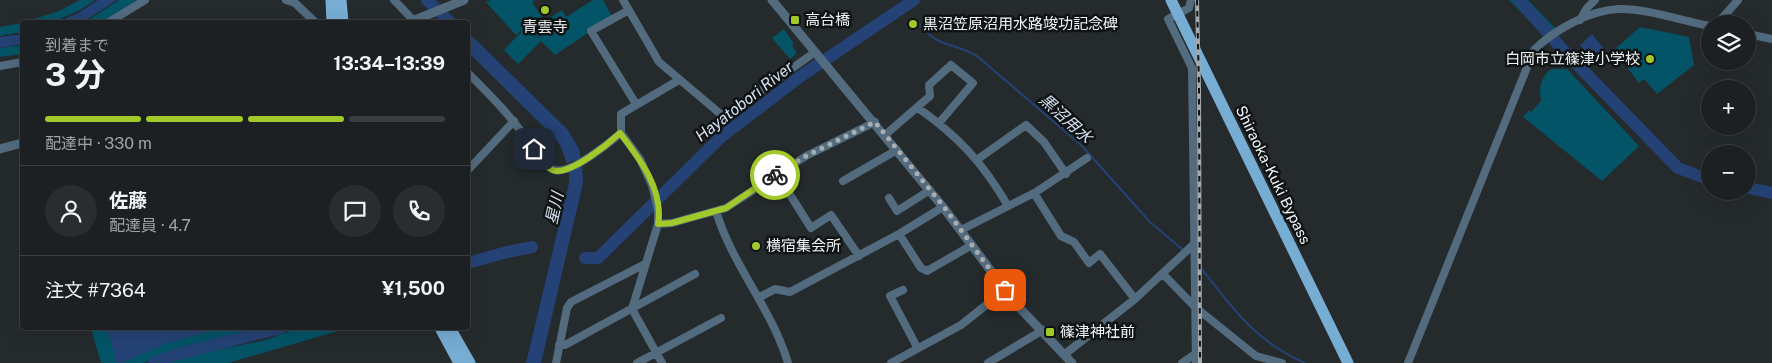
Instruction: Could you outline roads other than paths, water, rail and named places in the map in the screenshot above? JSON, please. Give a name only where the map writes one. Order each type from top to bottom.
[{"type":"main road","points":[[331,0],[332,20]]},
{"type":"main road","points":[[341,0],[343,20]]},
{"type":"main road","name":"Shiraoka-Kuki Bypass","points":[[1171,0],[1348,363]]},
{"type":"main road","points":[[441,330],[459,363]]},
{"type":"main road","points":[[451,330],[470,363]]},
{"type":"street","points":[[112,20],[145,0]]},
{"type":"street","points":[[286,0],[295,3],[313,20]]},
{"type":"street","points":[[394,0],[413,20]]},
{"type":"street","points":[[416,20],[464,0]]},
{"type":"street","points":[[623,0],[659,62],[724,117],[816,53]]},
{"type":"street","points":[[772,0],[944,207],[1005,290],[1072,363]]},
{"type":"street","points":[[1182,363],[1195,359],[1192,68],[1168,19],[1189,8],[1191,0]]},
{"type":"street","points":[[1580,20],[1587,8],[1595,0]]},
{"type":"street","points":[[1725,15],[1738,0]]},
{"type":"street","points":[[1408,363],[1534,50],[1546,40],[1580,20],[1608,10],[1627,9],[1701,24]]},
{"type":"street","points":[[629,10],[591,31],[636,104]]},
{"type":"street","points":[[1756,36],[1772,39]]},
{"type":"street","points":[[0,66],[20,62]]},
{"type":"street","points":[[885,134],[930,96],[929,85],[951,65],[973,83],[939,123]]},
{"type":"street","points":[[470,75],[514,121],[543,162],[553,170],[560,170],[592,157],[620,133]]},
{"type":"street","points":[[662,363],[632,309],[658,224],[658,210],[652,185],[640,159],[620,133],[621,114],[680,80]]},
{"type":"street","points":[[918,108],[939,123],[978,159],[1008,206]]},
{"type":"street","points":[[470,168],[514,121]]},
{"type":"street","points":[[658,224],[672,223],[716,211],[733,204],[806,156],[875,122]]},
{"type":"street","points":[[978,159],[1026,126],[1044,142],[1066,174]]},
{"type":"street","points":[[0,149],[20,144]]},
{"type":"street","points":[[843,181],[897,150]]},
{"type":"street","points":[[961,230],[1034,193],[1066,174],[1086,158]]},
{"type":"street","points":[[777,174],[811,228],[831,215],[859,256]]},
{"type":"street","points":[[889,198],[897,211],[930,190]]},
{"type":"street","points":[[1034,193],[1060,236],[1074,242],[1089,262],[1100,254],[1134,299]]},
{"type":"street","points":[[758,298],[775,289],[790,292],[899,234],[944,207]]},
{"type":"street","points":[[716,211],[727,242],[782,341],[788,363]]},
{"type":"street","points":[[899,234],[920,268],[927,271],[972,244]]},
{"type":"street","points":[[1065,354],[1134,299],[1194,244]]},
{"type":"street","points":[[556,363],[567,308],[571,302],[646,264]]},
{"type":"street","points":[[559,345],[565,345],[695,274]]},
{"type":"street","points":[[1163,274],[1195,307],[1256,356],[1282,363]]},
{"type":"street","points":[[902,290],[890,296],[917,347]]},
{"type":"street","points":[[891,363],[960,325],[1005,290]]},
{"type":"street","points":[[637,363],[721,318]]},
{"type":"street","points":[[988,363],[1043,330]]},
{"type":"waterway","name":"星川","points":[[427,0],[448,20]]},
{"type":"waterway","name":"Hayatobori River","points":[[585,258],[598,258],[721,137],[801,76],[914,0]]},
{"type":"waterway","name":"Hayatobori River","points":[[1519,0],[1564,51],[1678,168],[1701,177]]},
{"type":"waterway","name":"黒沼用水","points":[[919,24],[926,32],[940,41],[977,56],[1081,145],[1150,222],[1183,250]]},
{"type":"waterway","name":"Hayatobori River","points":[[1756,190],[1772,193]]},
{"type":"waterway","points":[[470,262],[532,247]]},
{"type":"waterway","name":"黒沼用水","points":[[1201,268],[1246,323],[1272,345],[1305,363]]},
{"type":"waterway","points":[[154,363],[174,355],[272,330]]},
{"type":"railway","points":[[1197,0],[1200,363]]},
{"type":"place","name":"青雲寺","points":[[545,10]]},
{"type":"place","name":"高台橋","points":[[795,20]]},
{"type":"place","name":"黒沼笠原沼用水路竣功記念碑","points":[[913,24]]},
{"type":"place","name":"白岡市立篠津小学校","points":[[1650,59]]},
{"type":"place","name":"横宿集会所","points":[[756,246]]},
{"type":"place","name":"篠津神社前","points":[[1050,332]]}]
